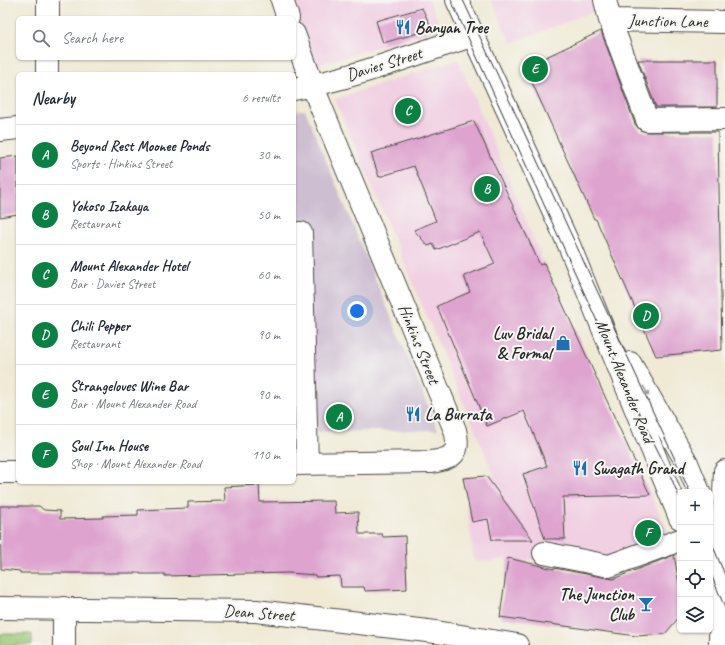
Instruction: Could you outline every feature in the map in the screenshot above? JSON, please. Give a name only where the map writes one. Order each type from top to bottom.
[{"type":"street","points":[[48,0],[48,16]]},
{"type":"street","points":[[282,0],[287,16]]},
{"type":"street","name":"Mount Alexander Road","points":[[457,0],[569,245],[677,511]]},
{"type":"street","points":[[608,10],[647,120],[725,119]]},
{"type":"street","name":"Junction Lane","points":[[608,10],[725,22]]},
{"type":"street","name":"Davies Street","points":[[303,88],[474,35]]},
{"type":"street","points":[[296,46],[303,88]]},
{"type":"street","points":[[47,60],[47,72]]},
{"type":"street","name":"Hinkins Street","points":[[300,464],[431,462],[451,457],[454,454],[457,444],[455,430],[303,88]]},
{"type":"street","points":[[0,130],[16,128]]},
{"type":"street","points":[[296,234],[301,233],[300,464]]},
{"type":"street","name":"Mount Alexander Road","points":[[569,245],[625,352],[687,463],[699,489]]},
{"type":"street","points":[[720,645],[725,471]]},
{"type":"street","points":[[0,472],[16,472]]},
{"type":"street","points":[[713,523],[723,545]]},
{"type":"street","points":[[544,553],[609,566],[677,541]]},
{"type":"street","points":[[711,597],[720,645]]},
{"type":"street","name":"Dean Street","points":[[0,608],[256,611],[436,632],[517,645]]},
{"type":"street","points":[[64,608],[64,645]]},
{"type":"shaded area","points":[[283,0],[429,0],[438,20],[436,30],[306,68],[296,38],[296,16],[288,16]]},
{"type":"shaded area","points":[[491,0],[609,0],[612,4],[511,43]]},
{"type":"shaded area","points":[[458,59],[544,263],[671,539],[612,562],[565,553],[523,561],[508,558],[488,562],[474,561],[463,478],[494,475],[335,99]]},
{"type":"shaded area","points":[[305,110],[438,430],[317,432],[296,246],[296,111]]},
{"type":"green space","points":[[0,634],[32,634],[32,645],[0,645]]},
{"type":"building","name":"Banyan Tree","points":[[422,8],[432,29],[383,43],[376,21]]},
{"type":"building","points":[[601,31],[635,124],[640,130],[647,132],[718,132],[722,350],[656,356],[596,219],[594,219],[525,67]]},
{"type":"building","points":[[638,60],[717,60],[717,107],[656,107]]},
{"type":"building","points":[[474,121],[540,265],[544,263],[650,495],[563,497],[565,539],[545,539],[523,474],[547,466],[524,411],[487,426],[437,306],[470,292],[464,276],[495,264],[480,232],[436,250],[433,244],[428,246],[414,230],[436,221],[414,166],[379,177],[371,153]]},
{"type":"building","points":[[16,156],[16,214],[0,217],[0,158]]},
{"type":"building","points":[[486,476],[533,540],[492,540],[488,519],[472,522],[463,478]]},
{"type":"building","points":[[259,485],[260,502],[334,501],[335,513],[358,512],[359,534],[382,534],[383,537],[405,536],[407,589],[365,591],[364,587],[341,587],[340,576],[316,577],[315,575],[289,573],[165,576],[165,574],[140,573],[20,573],[20,571],[1,569],[0,506],[39,506],[44,510],[60,511],[60,519],[103,518],[103,516],[138,515],[138,510],[188,508],[188,502],[225,501],[224,487]]},
{"type":"building","points":[[674,555],[677,572],[677,620],[665,634],[636,636],[500,617],[508,558],[554,569],[613,579]]},
{"type":"tram line","points":[[451,0],[636,407],[677,492]]},
{"type":"tram line","points":[[463,0],[689,489]]},
{"type":"tram line","points":[[713,546],[725,575]]},
{"type":"tram line","points":[[713,579],[725,608]]},
{"type":"place","name":"Banyan Tree","points":[[403,27]]},
{"type":"place","name":"Strangeloves Wine Bar","points":[[535,69]]},
{"type":"place","name":"Mount Alexander Hotel","points":[[408,111]]},
{"type":"place","name":"Yokoso Izakaya","points":[[487,189]]},
{"type":"place","name":"Chili Pepper","points":[[646,316]]},
{"type":"place","name":"Luv Bridal & Formal","points":[[563,343]]},
{"type":"place","name":"La Burrata","points":[[413,414]]},
{"type":"place","name":"Beyond Rest Moonee Ponds","points":[[339,417]]},
{"type":"place","name":"Swagath Grand","points":[[580,468]]},
{"type":"place","name":"Soul Inn House","points":[[648,533]]},
{"type":"place","name":"The Junction Club","points":[[646,604]]}]
